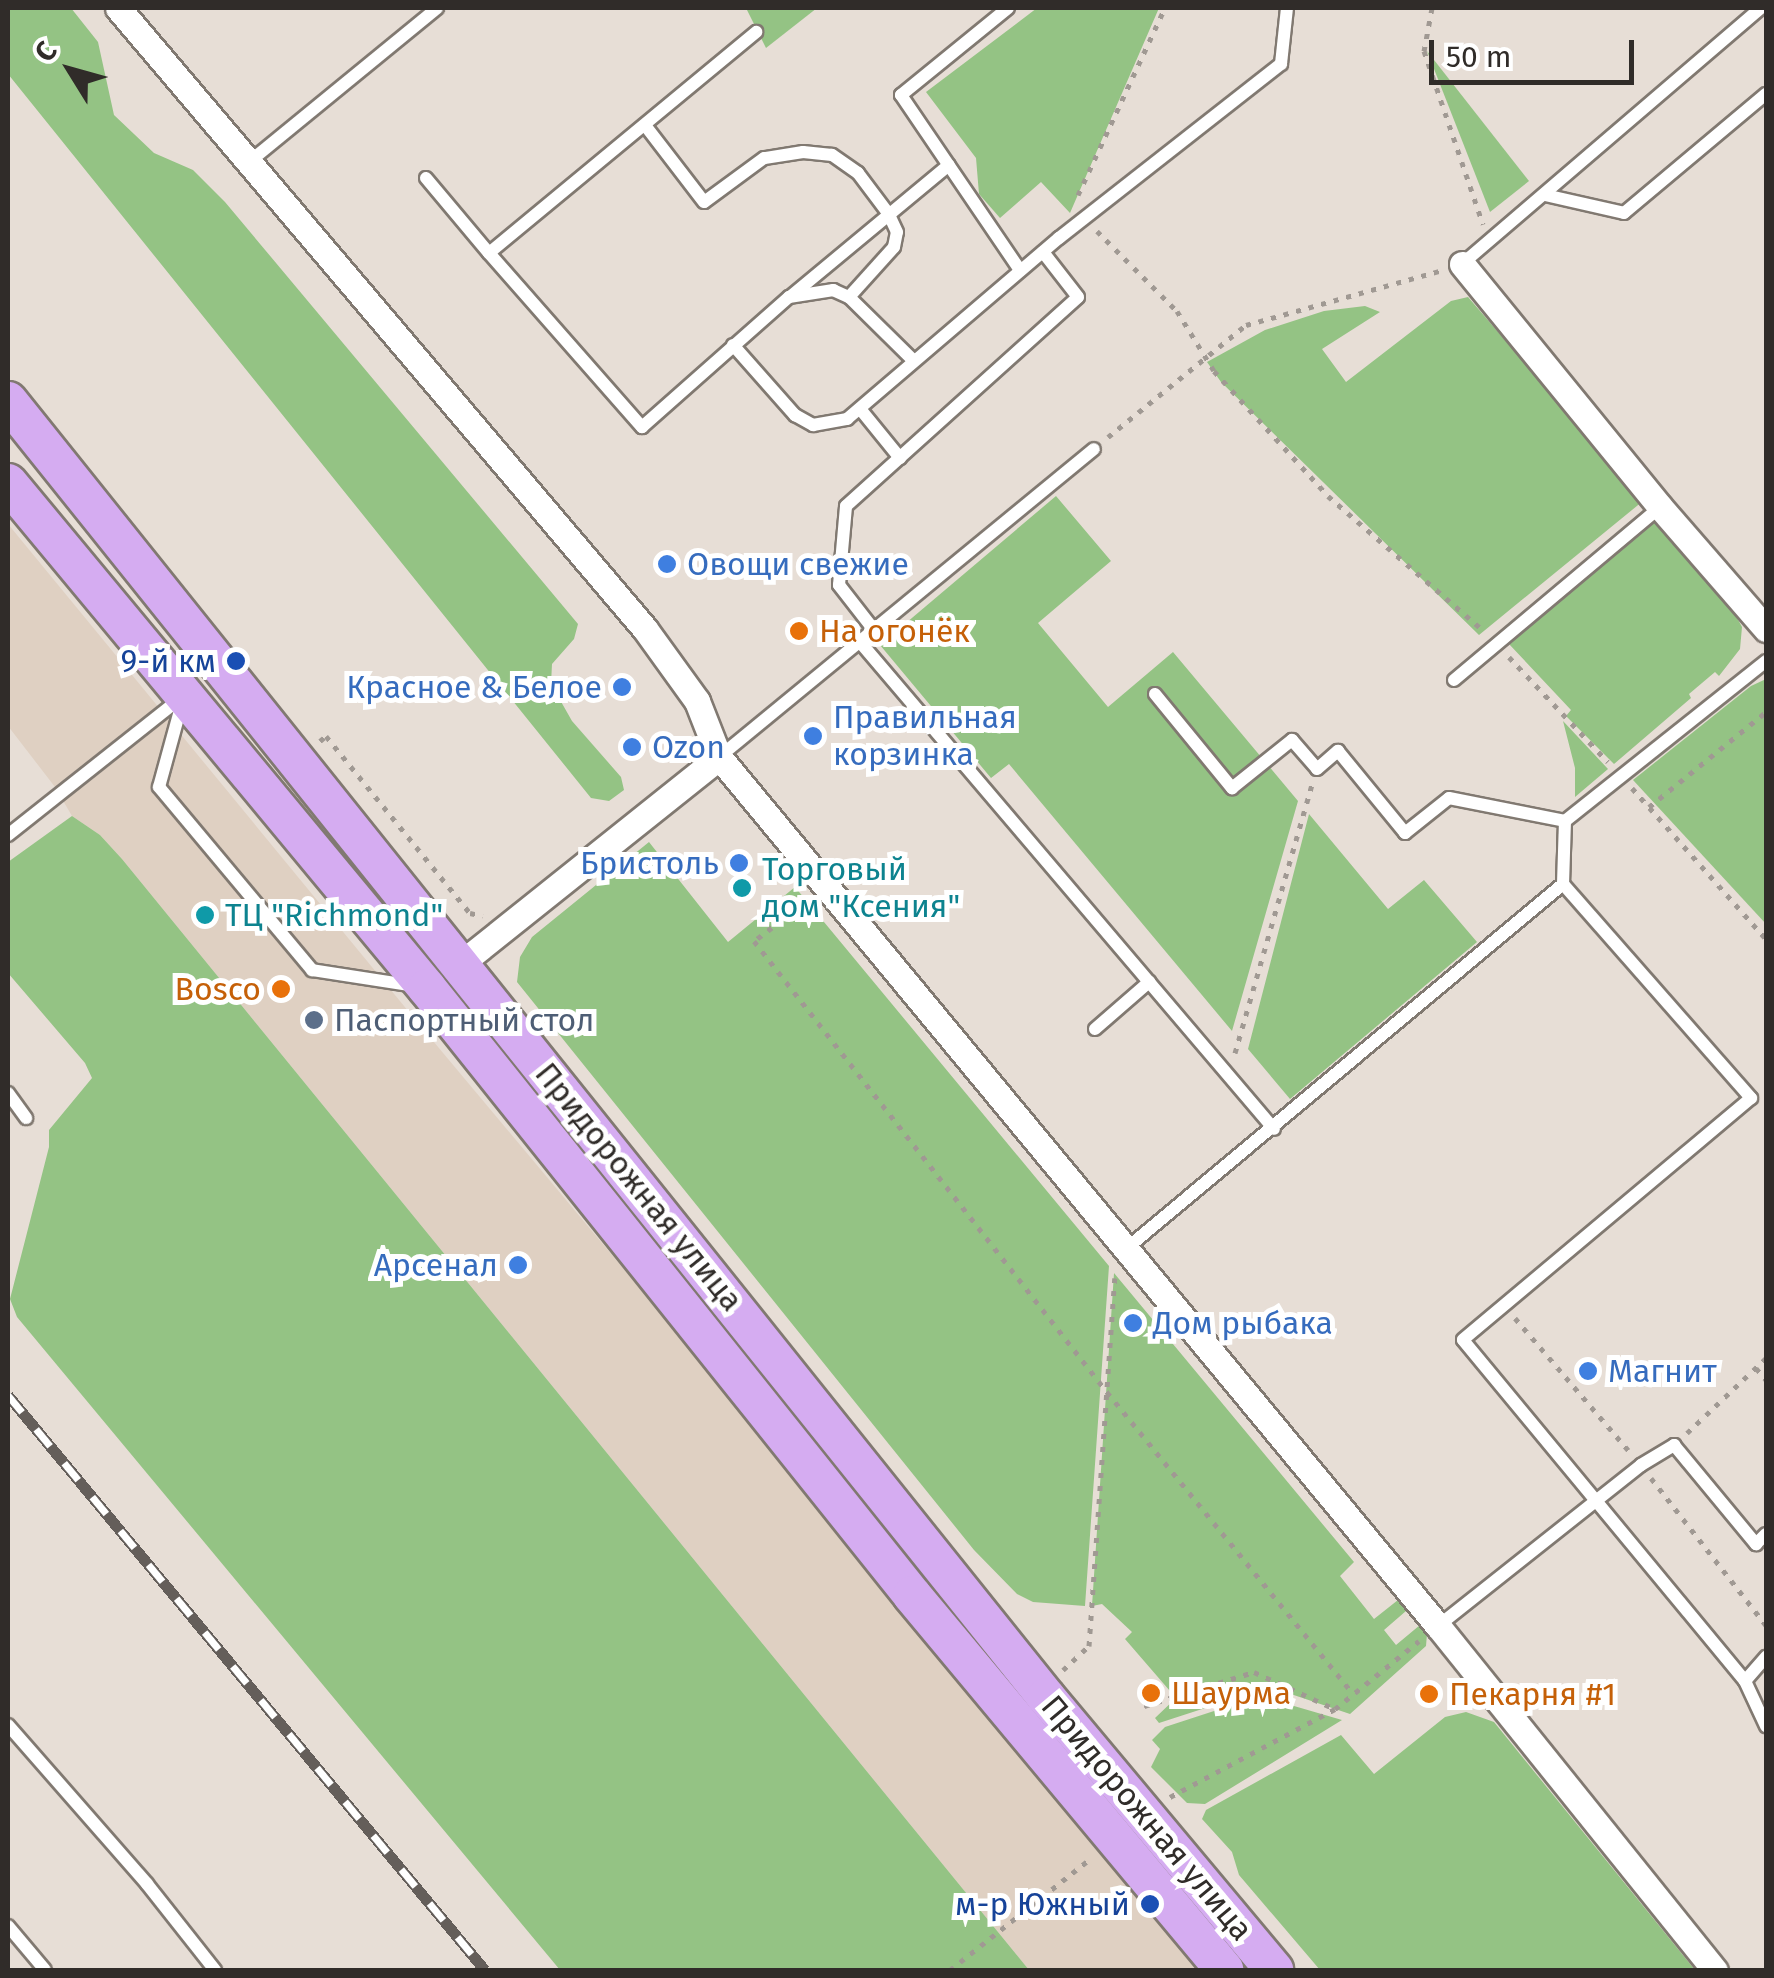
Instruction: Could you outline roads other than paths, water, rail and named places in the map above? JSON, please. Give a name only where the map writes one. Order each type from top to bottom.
[{"type":"main road","name":"Придорожная улица","points":[[8,401],[1033,1682],[1274,1970]]},
{"type":"main road","points":[[8,484],[427,988],[912,1595],[1224,1970]]},
{"type":"street","points":[[118,8],[645,629],[696,701],[720,757],[1128,1248],[1715,1970]]},
{"type":"street","points":[[1462,264],[1660,507],[1766,629]]},
{"type":"street","points":[[460,964],[720,757]]},
{"type":"lane","points":[[249,162],[437,8]]},
{"type":"lane","points":[[1008,8],[901,95],[1020,270]]},
{"type":"lane","points":[[733,346],[794,416],[813,425],[847,419],[1059,238],[1282,64],[1287,8]]},
{"type":"lane","points":[[1462,264],[1761,8]]},
{"type":"lane","points":[[490,254],[756,32]]},
{"type":"lane","points":[[1546,195],[1624,213],[1766,94]]},
{"type":"lane","points":[[644,125],[704,202],[764,158],[803,152],[832,155],[858,173],[888,213],[896,232],[894,248],[849,297]]},
{"type":"lane","points":[[426,178],[642,427],[789,297],[949,166]]},
{"type":"lane","points":[[874,630],[839,585],[846,506],[1078,297],[1043,252]]},
{"type":"lane","points":[[789,297],[833,290],[849,297],[914,361]]},
{"type":"lane","points":[[861,410],[900,458]]},
{"type":"lane","points":[[720,757],[1094,449]]},
{"type":"lane","points":[[1454,680],[1660,507]]},
{"type":"lane","points":[[860,642],[1274,1129]]},
{"type":"lane","points":[[1766,660],[1565,821],[1563,884],[1751,1098],[1463,1340],[1746,1680],[1766,1726]]},
{"type":"lane","points":[[1155,694],[1232,788],[1292,740],[1316,769],[1338,751],[1404,832],[1448,798],[1565,821]]},
{"type":"lane","points":[[8,835],[184,696]]},
{"type":"lane","points":[[184,696],[159,787],[312,970],[427,988]]},
{"type":"lane","points":[[1128,1248],[1563,884]]},
{"type":"lane","points":[[1095,1029],[1149,982]]},
{"type":"lane","points":[[8,1093],[26,1118]]},
{"type":"lane","points":[[1438,1626],[1596,1500],[1674,1445],[1756,1544],[1766,1534]]},
{"type":"lane","points":[[1746,1680],[1766,1657]]},
{"type":"lane","points":[[8,1725],[215,1970]]},
{"type":"lane","points":[[8,1926],[45,1970]]},
{"type":"railway","points":[[8,1395],[485,1970]]},
{"type":"place","name":"Овощи свежие","points":[[667,564]]},
{"type":"place","name":"На огонёк","points":[[799,631]]},
{"type":"place","name":"9-й км","points":[[236,661]]},
{"type":"place","name":"Красное & Белое","points":[[622,687]]},
{"type":"place","name":"Правильная корзинка","points":[[813,736]]},
{"type":"place","name":"Ozon","points":[[632,747]]},
{"type":"place","name":"Бристоль","points":[[739,863]]},
{"type":"place","name":"Торговый дом \"Ксения\"","points":[[742,888]]},
{"type":"place","name":"ТЦ \"Richmond\"","points":[[205,915]]},
{"type":"place","name":"Bosco","points":[[281,989]]},
{"type":"place","name":"Паспортный стол","points":[[314,1020]]},
{"type":"place","name":"Арсенал","points":[[518,1265]]},
{"type":"place","name":"Дом рыбака","points":[[1133,1323]]},
{"type":"place","name":"Магнит","points":[[1588,1371]]},
{"type":"place","name":"Шаурма","points":[[1151,1693]]},
{"type":"place","name":"Пекарня #1","points":[[1429,1694]]},
{"type":"place","name":"м-р Южный","points":[[1150,1904]]}]
